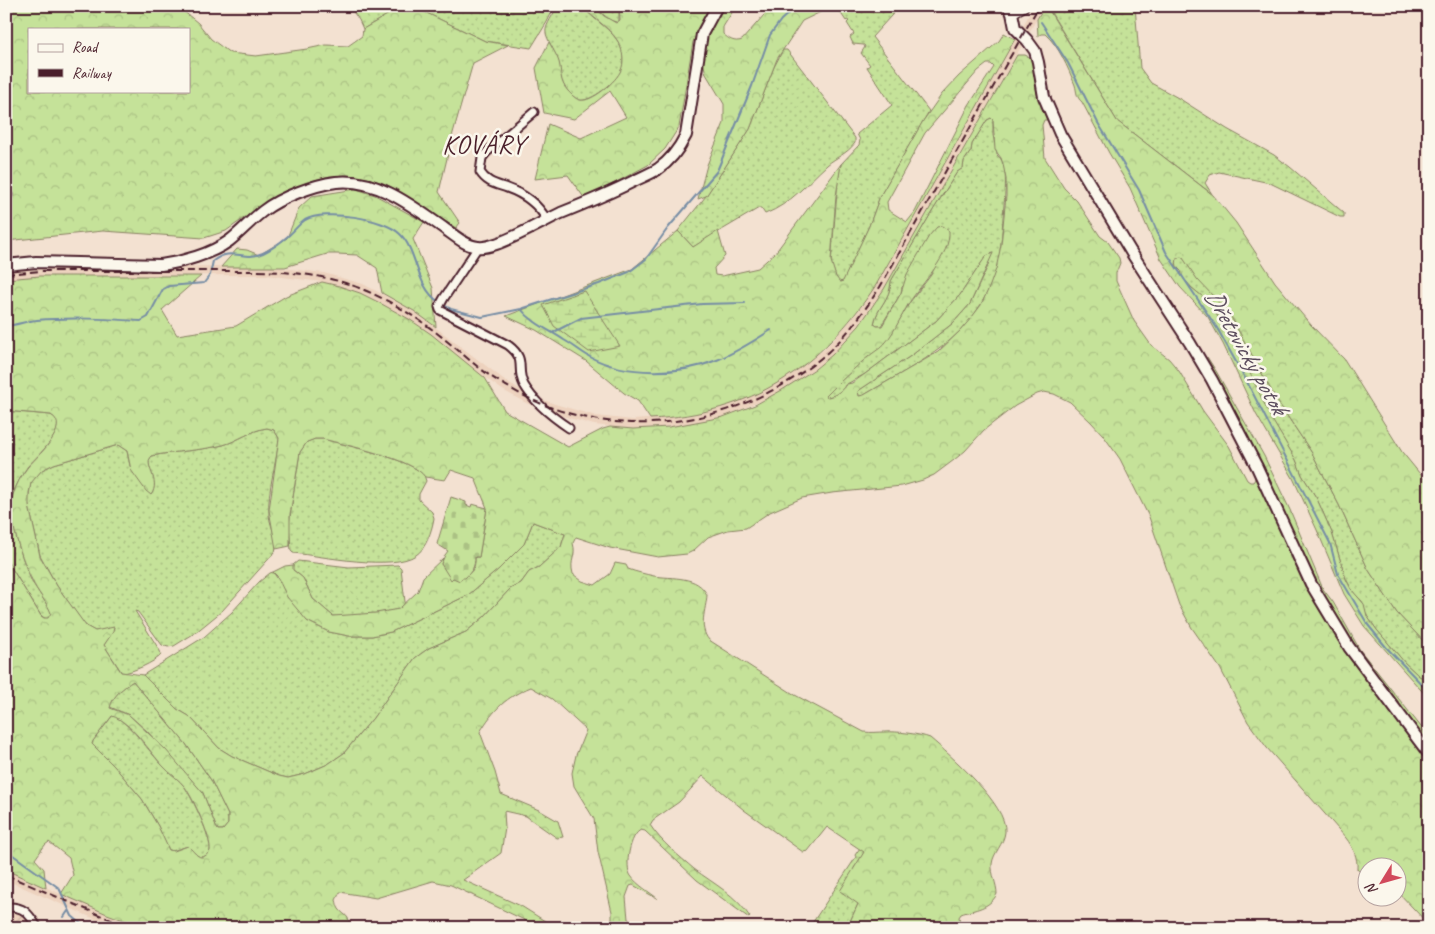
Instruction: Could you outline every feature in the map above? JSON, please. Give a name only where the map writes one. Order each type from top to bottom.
[{"type":"main road","points":[[6,265],[36,262],[161,264],[176,262],[220,246],[230,240],[262,211],[274,204],[318,186],[352,181],[367,184],[384,191],[428,217],[464,242],[478,247],[498,244],[547,220],[602,197],[650,174],[664,165],[684,140],[688,128],[702,34],[717,6]]},
{"type":"main road","points":[[1010,10],[1015,28],[1027,40],[1034,51],[1038,62],[1044,97],[1060,134],[1131,252],[1190,342],[1212,380],[1257,467],[1310,584],[1349,647],[1429,754]]},
{"type":"street","points":[[1010,10],[1024,6]]},
{"type":"street","points":[[534,112],[487,152],[482,158],[480,168],[482,175],[488,182],[513,190],[532,201],[541,209],[547,220]]},
{"type":"street","points":[[478,247],[444,298],[439,307],[440,310],[508,344],[516,351],[520,357],[522,381],[526,388],[550,415],[569,428]]},
{"type":"street","points":[[6,907],[19,908],[26,912],[38,928]]},
{"type":"shaded area","points":[[1034,6],[1044,6],[884,289],[859,326],[832,355],[797,382],[768,398],[723,417],[688,425],[633,429],[594,425],[552,413],[526,403],[501,389],[465,363],[431,334],[393,310],[360,293],[322,282],[266,275],[40,276],[6,279],[6,269],[40,267],[266,266],[324,273],[363,284],[414,311],[506,381],[530,395],[555,404],[596,416],[633,420],[687,416],[720,408],[764,390],[792,374],[826,348],[863,305]]},
{"type":"shaded area","points":[[6,870],[107,914],[146,928],[117,928],[104,923],[6,880]]},
{"type":"shaded area","points":[[13,908],[18,909],[39,928],[6,928],[6,911]]},
{"type":"green space","points":[[6,6],[177,6],[198,23],[211,39],[230,53],[256,56],[326,45],[348,46],[362,36],[363,29],[403,6],[412,6],[485,41],[508,45],[473,63],[453,133],[439,192],[460,223],[456,228],[386,184],[367,178],[347,175],[330,176],[311,181],[285,192],[271,199],[226,231],[204,238],[103,231],[6,241]]},
{"type":"green space","points":[[349,6],[403,6],[363,29]]},
{"type":"green space","points":[[412,6],[555,6],[531,48],[485,41]]},
{"type":"green space","points":[[558,6],[582,6],[617,39],[622,51],[623,65],[618,75],[603,90],[584,100],[575,98],[564,86],[558,62],[547,36],[546,28]]},
{"type":"green space","points":[[582,6],[593,6],[604,16],[616,23],[620,20],[619,6],[712,6],[693,42],[679,127],[665,149],[648,165],[585,199],[568,175],[535,179],[548,124],[581,138],[626,117],[610,91],[574,119],[544,113],[536,68],[549,42],[558,59],[563,84],[573,96],[580,100],[597,95],[619,75],[623,65],[621,48],[614,36]]},
{"type":"green space","points":[[593,6],[619,6],[619,23],[610,20]]},
{"type":"green space","points":[[725,6],[736,6],[723,27],[723,34],[736,41],[742,40],[764,15],[775,6],[851,6],[840,12],[827,9],[802,21],[777,59],[750,129],[706,196],[698,199],[707,165],[724,123],[724,104],[706,74],[703,61],[707,35]]},
{"type":"green space","points":[[851,6],[900,6],[872,37],[929,111],[880,196],[869,226],[842,282],[838,281],[831,263],[841,164],[859,145],[860,140],[857,134],[892,105],[867,67],[870,65],[861,53],[865,47],[864,45],[853,44],[850,37],[854,34],[847,23],[849,21],[846,21],[840,12]]},
{"type":"green space","points":[[1047,6],[1135,6],[1140,68],[1151,83],[1274,155],[1344,213],[1344,217],[1340,217],[1270,183],[1219,172],[1210,175],[1205,183],[1212,194],[1117,121]]},
{"type":"green space","points":[[1044,7],[1050,12],[1117,121],[1213,195],[1236,223],[1275,282],[1311,325],[1344,359],[1402,452],[1429,485],[1429,647],[1397,613],[1368,569],[1339,505],[1312,453],[1276,399],[1229,313],[1197,279],[1183,258],[1177,258],[1176,265],[1183,278],[1208,301],[1240,352],[1271,418],[1317,499],[1332,533],[1346,579],[1351,589],[1364,604],[1367,616],[1377,630],[1405,663],[1419,676],[1429,681],[1429,699],[1364,626],[1344,594],[1293,478],[1256,414],[1223,344],[1208,317],[1180,287],[1161,259],[1130,188],[1079,98],[1059,51],[1045,34],[1038,36],[1037,19]]},
{"type":"green space","points":[[1004,33],[1015,39],[876,285],[855,314],[832,340],[807,363],[780,381],[751,396],[720,408],[686,415],[650,419],[638,401],[624,393],[586,361],[536,330],[506,316],[632,269],[678,231],[693,247],[718,231],[725,256],[714,268],[715,275],[722,276],[758,268],[775,253],[841,164],[836,196],[831,261],[836,277],[840,282],[843,281],[869,226],[880,196],[923,121],[942,94],[959,76],[999,41]],"holes":[[[987,64],[991,64],[994,67],[969,105],[915,212],[907,222],[888,210],[887,202],[925,133],[978,71]]]},
{"type":"green space","points":[[783,50],[787,50],[855,138],[855,143],[849,150],[827,165],[783,205],[765,214],[759,208],[693,247],[678,231],[706,196],[750,129],[774,67]]},
{"type":"green space","points":[[1017,55],[1025,55],[1031,58],[1037,94],[1047,120],[1044,120],[1042,125],[1045,158],[1064,188],[1077,201],[1100,236],[1108,242],[1119,258],[1120,263],[1116,273],[1116,281],[1134,321],[1151,345],[1169,359],[1179,371],[1203,411],[1229,446],[1247,480],[1253,482],[1255,474],[1306,586],[1320,611],[1345,650],[1429,762],[1429,925],[1408,903],[1408,856],[1358,856],[1358,870],[1351,845],[1346,838],[1267,748],[1248,722],[1220,668],[1192,628],[1179,605],[1149,517],[1120,459],[1103,435],[1070,402],[1054,394],[1044,392],[1015,406],[984,430],[954,460],[934,475],[923,480],[902,486],[802,498],[770,512],[746,528],[728,530],[708,537],[687,554],[658,557],[610,548],[576,537],[573,543],[573,574],[582,581],[595,585],[610,574],[615,563],[626,565],[628,569],[641,573],[691,581],[703,589],[707,595],[703,624],[709,640],[795,695],[864,732],[901,732],[920,735],[930,738],[951,756],[988,795],[1003,821],[1005,832],[1003,841],[994,856],[992,864],[997,894],[986,906],[961,914],[959,917],[961,928],[847,928],[858,904],[840,891],[864,852],[827,827],[808,851],[803,852],[744,810],[703,776],[679,802],[653,820],[650,825],[670,848],[694,869],[738,902],[750,917],[697,880],[645,831],[641,830],[634,838],[629,851],[629,872],[637,882],[658,899],[633,885],[630,886],[626,897],[628,919],[642,928],[612,928],[612,912],[598,852],[594,819],[574,786],[572,773],[576,755],[586,730],[552,699],[531,687],[514,695],[501,705],[480,732],[501,794],[539,810],[558,821],[563,837],[557,838],[526,816],[504,811],[505,828],[501,853],[463,880],[521,906],[556,928],[541,928],[451,885],[433,881],[376,898],[340,892],[336,900],[337,904],[339,909],[348,918],[349,928],[146,928],[61,894],[73,875],[69,858],[49,842],[35,859],[44,869],[46,888],[6,870],[6,559],[41,616],[48,618],[51,613],[24,562],[16,538],[11,503],[14,491],[21,477],[50,442],[57,427],[56,420],[51,415],[6,411],[6,279],[40,276],[201,276],[162,310],[177,335],[236,326],[286,296],[322,282],[339,286],[378,302],[431,334],[485,378],[505,411],[568,447],[610,427],[633,429],[669,427],[723,417],[755,405],[815,369],[832,355],[859,326],[884,289]],"holes":[[[991,118],[993,120],[995,150],[1001,158],[1006,179],[1006,196],[1001,245],[996,269],[981,305],[960,331],[938,352],[864,395],[859,396],[858,391],[912,355],[953,323],[970,304],[993,253],[986,256],[960,295],[936,321],[865,374],[852,383],[847,384],[839,392],[828,397],[826,396],[884,344],[892,334],[909,303],[940,259],[945,250],[949,231],[942,226],[937,227],[929,236],[907,274],[901,293],[882,326],[874,324],[888,294],[891,281],[957,172],[963,168],[964,161],[971,151],[972,144],[987,120]],[[267,428],[274,430],[279,438],[269,510],[276,549],[290,546],[290,515],[300,452],[307,442],[315,439],[323,439],[394,459],[408,464],[425,477],[445,480],[451,470],[475,478],[487,508],[479,557],[475,557],[474,566],[470,573],[453,578],[441,564],[443,558],[423,577],[418,591],[399,609],[376,613],[333,616],[313,599],[303,578],[293,570],[293,565],[285,566],[273,572],[277,576],[287,597],[307,621],[329,632],[349,636],[372,636],[391,632],[468,595],[499,569],[524,544],[533,522],[565,534],[561,547],[539,567],[529,572],[521,583],[510,589],[484,617],[466,632],[429,648],[415,658],[373,718],[344,753],[328,764],[305,774],[288,778],[232,756],[219,748],[189,716],[177,709],[143,675],[121,672],[104,645],[113,632],[114,627],[95,631],[86,626],[57,586],[40,556],[29,506],[31,483],[42,470],[54,464],[118,445],[127,451],[131,470],[151,495],[154,489],[154,478],[149,464],[152,456],[223,445]],[[133,681],[186,744],[211,780],[228,815],[228,824],[223,830],[218,830],[216,827],[203,793],[166,750],[129,715],[110,708],[116,696]],[[112,716],[133,730],[163,766],[183,784],[197,809],[208,837],[210,851],[207,855],[203,857],[198,856],[188,846],[174,851],[169,850],[158,826],[142,799],[92,744]]]},
{"type":"green space","points":[[991,118],[993,120],[993,135],[997,155],[1001,159],[1005,171],[1005,186],[1000,254],[987,294],[975,314],[944,346],[906,371],[859,396],[858,391],[912,355],[953,323],[970,304],[987,268],[991,253],[982,262],[960,295],[936,321],[865,374],[845,385],[835,395],[825,396],[891,334],[910,302],[931,275],[945,247],[902,287],[901,293],[881,326],[874,324],[888,294],[891,281],[957,172],[963,168],[964,161],[971,151],[972,144],[987,120]]},
{"type":"green space","points":[[356,189],[375,195],[424,222],[413,239],[433,288],[436,327],[414,311],[382,293],[377,268],[357,255],[327,254],[285,267],[221,267],[237,249],[247,250],[259,255],[287,238],[299,208],[312,196]]},
{"type":"green space","points":[[1180,257],[1183,258],[1229,313],[1276,399],[1312,453],[1339,505],[1368,569],[1397,613],[1429,647],[1429,681],[1419,676],[1405,663],[1367,616],[1362,601],[1354,593],[1346,579],[1332,533],[1317,499],[1271,419],[1230,335],[1208,301],[1183,278],[1181,271],[1177,267],[1176,260]]},
{"type":"green space","points":[[584,291],[620,346],[589,352],[554,326],[543,305]]},
{"type":"green space","points":[[1207,357],[1264,456],[1290,510],[1323,589],[1333,602],[1360,650],[1429,737],[1429,746],[1353,645],[1315,582],[1262,464]]},
{"type":"green space","points":[[6,411],[50,415],[57,419],[56,433],[24,472],[13,493],[11,502],[16,538],[24,563],[32,582],[51,611],[51,616],[47,619],[40,614],[6,559]]},
{"type":"green space","points":[[267,428],[274,430],[279,438],[269,505],[269,515],[276,543],[275,552],[222,611],[195,633],[174,646],[162,645],[138,612],[135,611],[161,655],[143,667],[122,673],[104,645],[114,629],[95,631],[84,624],[57,586],[40,555],[28,502],[31,482],[42,470],[54,464],[118,445],[127,451],[130,466],[151,495],[154,484],[149,460],[152,456],[223,445],[255,431]]},
{"type":"green space","points":[[323,439],[391,458],[405,463],[424,475],[426,481],[419,494],[419,500],[432,512],[434,518],[428,539],[420,552],[405,560],[374,562],[338,559],[293,553],[291,551],[289,524],[300,452],[307,442]]},
{"type":"green space","points":[[451,497],[466,502],[466,505],[471,507],[472,504],[487,508],[479,557],[475,557],[474,566],[471,571],[460,581],[453,578],[451,580],[441,564],[448,551],[437,544]]},
{"type":"green space","points":[[533,522],[565,534],[561,547],[539,567],[529,572],[521,583],[510,589],[484,617],[466,632],[429,648],[415,658],[373,718],[344,753],[328,764],[305,774],[288,778],[279,776],[232,756],[219,748],[189,716],[177,709],[143,675],[204,637],[232,612],[259,582],[273,572],[307,621],[329,632],[349,636],[372,636],[391,632],[468,595],[499,569],[524,544]]},
{"type":"green space","points":[[298,561],[349,567],[398,565],[401,568],[405,602],[400,608],[388,612],[333,616],[313,599],[303,578],[292,569],[293,565]]},
{"type":"green space","points":[[133,681],[186,744],[211,780],[228,815],[228,824],[223,830],[218,830],[216,827],[203,793],[147,731],[129,715],[110,707],[122,689]]},
{"type":"green space","points":[[113,715],[128,726],[158,761],[184,786],[192,799],[208,837],[210,851],[207,855],[203,857],[198,856],[188,846],[172,851],[168,849],[158,826],[142,799],[92,744]]},
{"type":"green space","points":[[860,848],[865,852],[854,868],[858,904],[847,928],[809,928],[856,857],[855,855]]},
{"type":"waterway","points":[[443,305],[482,317],[521,309],[599,284],[629,272],[646,259],[668,228],[717,171],[752,86],[770,35],[781,20],[790,12],[808,6]]},
{"type":"waterway","name":"Dřetovický potok","points":[[1041,22],[1068,63],[1098,123],[1139,190],[1166,252],[1217,328],[1245,378],[1330,543],[1338,574],[1368,625],[1386,647],[1429,692]]},
{"type":"waterway","points":[[6,326],[33,321],[63,319],[141,321],[148,317],[163,289],[169,286],[204,283],[210,275],[213,261],[220,257],[232,254],[249,256],[263,253],[282,241],[305,220],[326,215],[340,215],[368,220],[392,228],[400,234],[406,241],[425,287],[439,302]]},
{"type":"waterway","points":[[554,332],[581,318],[702,304],[745,303]]},
{"type":"waterway","points":[[521,309],[535,322],[590,357],[620,368],[636,370],[670,371],[702,365],[731,353],[771,330]]},
{"type":"waterway","points":[[6,850],[59,888],[72,916],[86,928]]},
{"type":"waterway","points":[[64,917],[68,911]]},
{"type":"railway","points":[[6,274],[40,271],[256,271],[291,273],[325,278],[342,282],[378,296],[412,315],[494,378],[543,404],[584,417],[627,423],[670,422],[713,414],[754,399],[793,379],[828,352],[856,321],[880,287],[1039,6]]},
{"type":"railway","points":[[6,875],[130,928]]},
{"type":"district","name":"KOVÁRY","points":[[484,144]]}]
